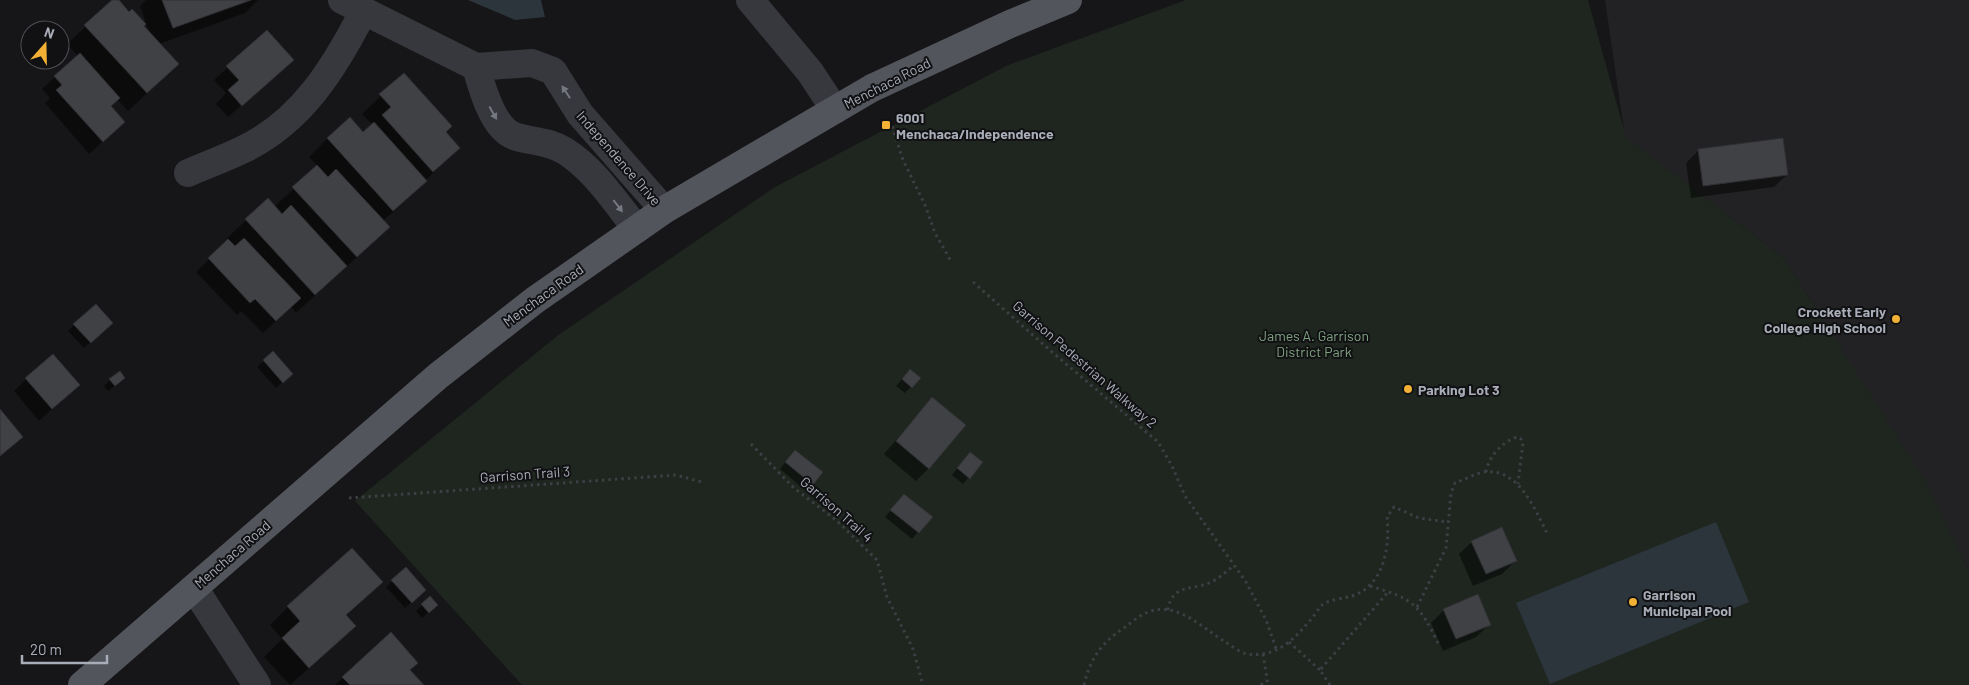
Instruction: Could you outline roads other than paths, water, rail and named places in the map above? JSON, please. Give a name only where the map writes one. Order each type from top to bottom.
[{"type":"main road","name":"Menchaca Road","points":[[82,685],[438,376],[535,300],[664,210],[872,88],[1010,24],[1068,0]]},
{"type":"street","points":[[750,0],[810,72],[835,110]]},
{"type":"street","points":[[188,173],[246,148],[284,124],[307,101],[328,75],[345,48],[352,6],[476,67],[487,101],[498,122],[511,135],[549,143],[565,151],[594,176],[637,229]]},
{"type":"street","name":"Independence Drive","points":[[476,67],[532,63],[552,71],[580,114],[664,210]]},
{"type":"street","points":[[194,588],[257,685]]},
{"type":"place","name":"6001 Menchaca/Independence","points":[[886,125]]},
{"type":"place","name":"Crockett Early College High School","points":[[1896,319]]},
{"type":"place","name":"Parking Lot 3","points":[[1408,389]]},
{"type":"place","name":"Garrison Municipal Pool","points":[[1633,602]]},
{"type":"park label","name":"James A. Garrison District Park","points":[[1314,344]]}]
